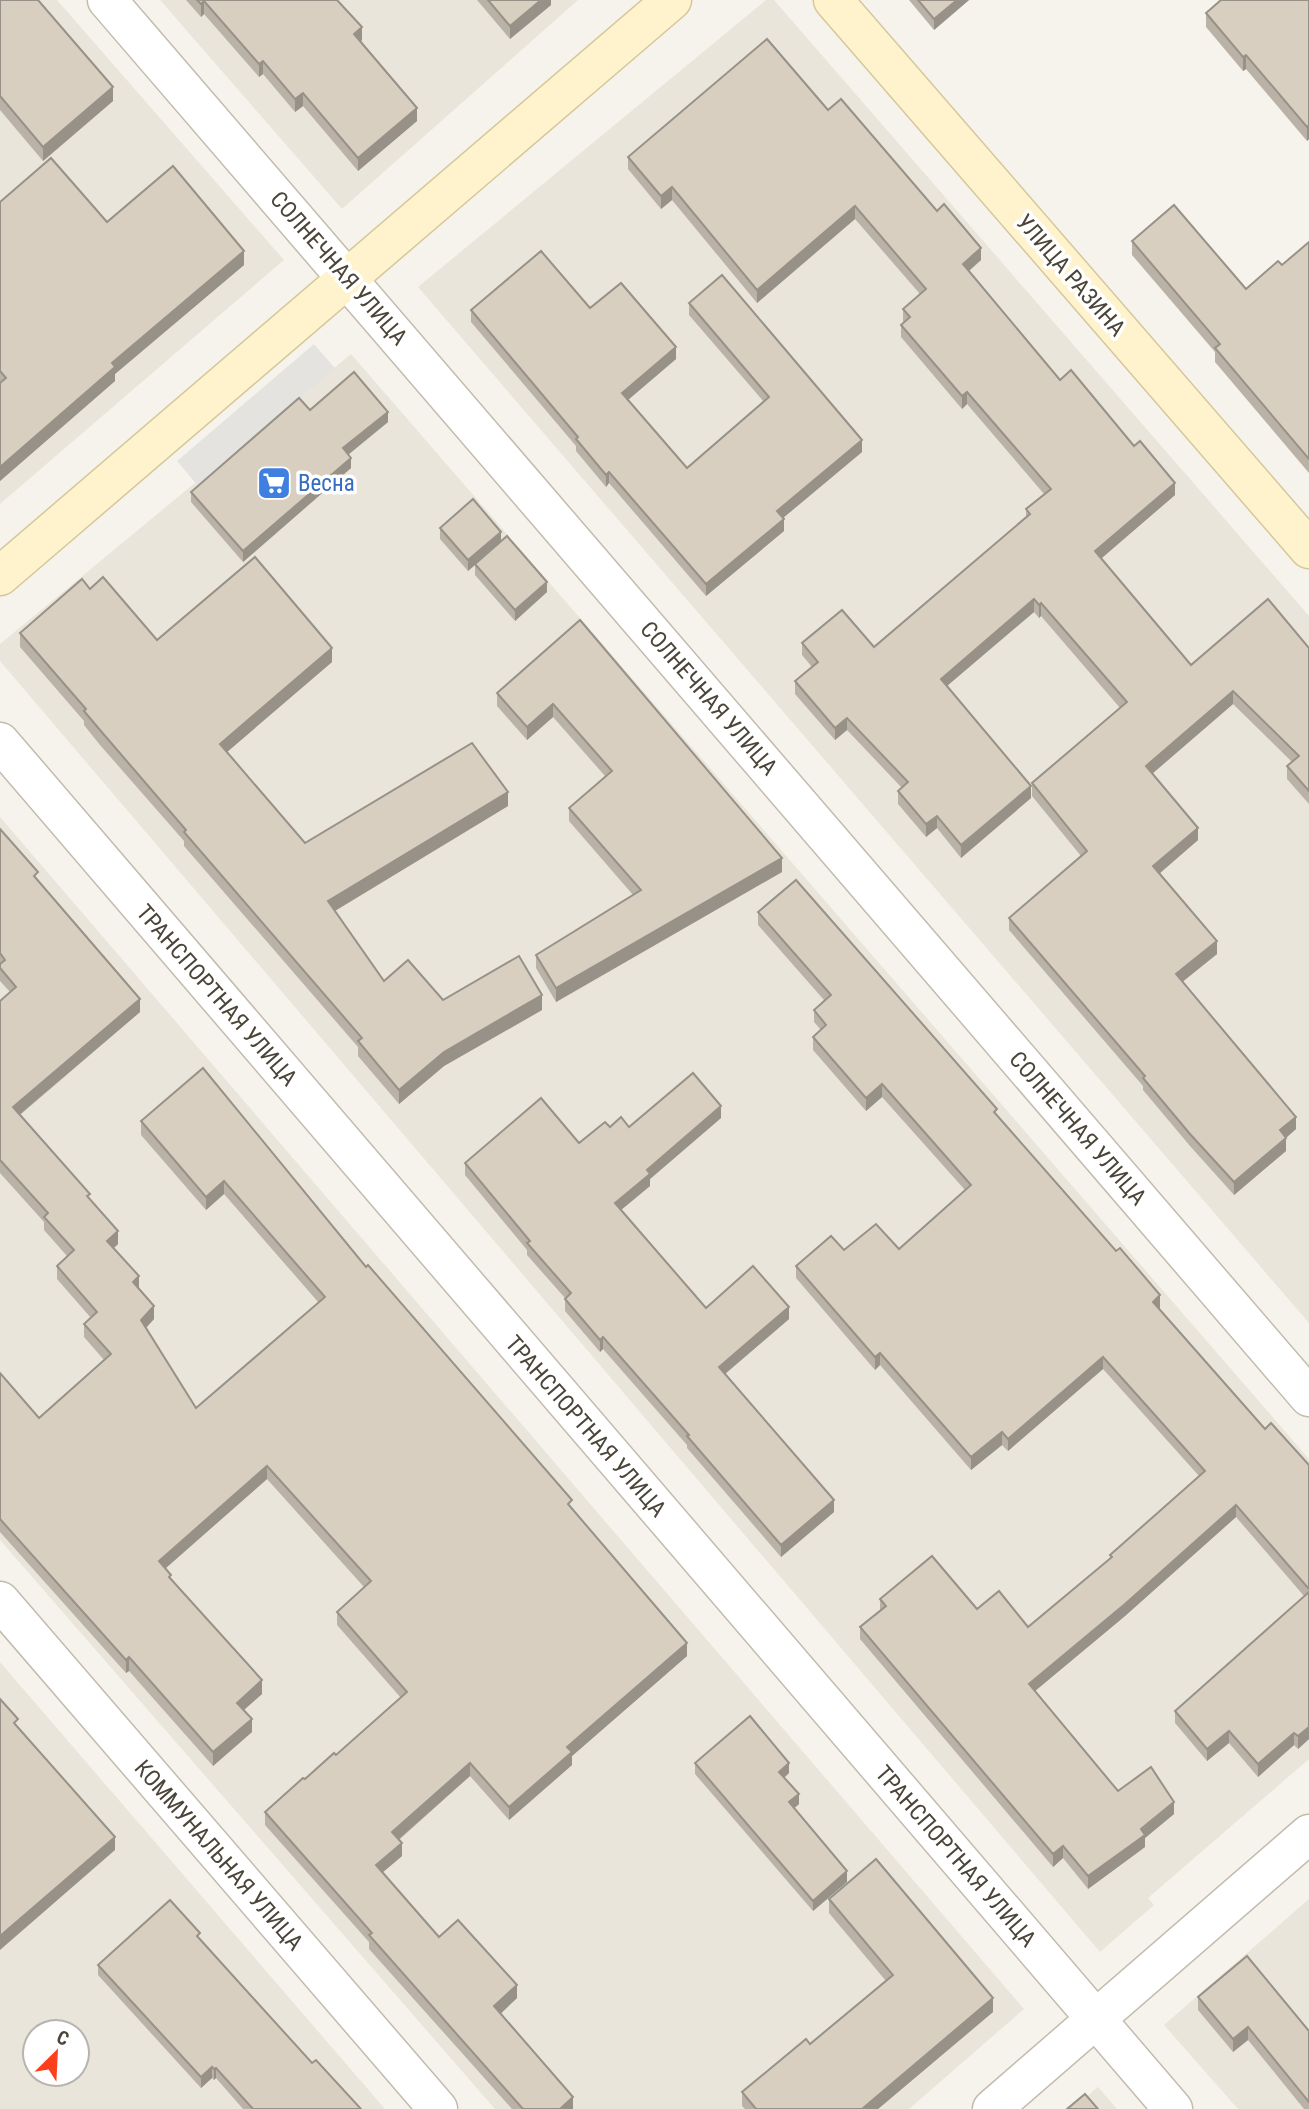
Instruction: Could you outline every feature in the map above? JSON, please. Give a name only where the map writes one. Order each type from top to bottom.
[{"type":"street","name":"СОЛНЕЧНАЯ УЛИЦА","points":[[107,0],[1309,1397]]},
{"type":"street","points":[[0,576],[671,0]]},
{"type":"street","name":"УЛИЦА РАЗИНА","points":[[832,0],[1309,549]]},
{"type":"street","name":"ТРАНСПОРТНАЯ УЛИЦА","points":[[0,742],[1174,2109]]},
{"type":"street","name":"КОММУНАЛЬНАЯ УЛИЦА","points":[[0,1601],[438,2109]]},
{"type":"street","points":[[992,2109],[1309,1834]]},
{"type":"shaded area","points":[[0,0],[57,0],[284,260],[0,504]]},
{"type":"shaded area","points":[[160,0],[578,0],[342,209]]},
{"type":"shaded area","points":[[766,0],[774,0],[1309,616],[1309,1323],[418,287]]},
{"type":"shaded area","points":[[314,344],[335,368],[198,486],[177,461]]},
{"type":"shaded area","points":[[351,354],[1309,1459],[1309,1759],[1148,1898],[1154,1905],[1100,1952],[0,661],[0,644]]},
{"type":"shaded area","points":[[0,817],[1024,2009],[909,2109],[495,2109],[0,1540]]},
{"type":"shaded area","points":[[0,1662],[385,2109],[0,2109]]},
{"type":"shaded area","points":[[1309,1899],[1309,2109],[1238,2109],[1164,2025]]},
{"type":"shaded area","points":[[1098,2087],[1117,2109],[1072,2109]]},
{"type":"building","points":[[0,0],[38,0],[113,87],[43,147],[0,96]]},
{"type":"building","points":[[197,0],[337,0],[362,27],[354,34],[417,108],[358,158],[303,93],[295,99],[263,61],[259,64],[204,1],[201,4]]},
{"type":"building","points":[[488,0],[541,0],[510,26]]},
{"type":"building","points":[[918,0],[957,0],[934,19]]},
{"type":"building","points":[[1221,0],[1309,0],[1307,127],[1206,13]]},
{"type":"building","points":[[767,39],[828,110],[841,99],[937,211],[944,204],[981,248],[963,264],[1060,380],[1071,370],[1134,446],[1140,441],[1175,483],[1095,551],[1191,665],[1268,599],[1309,648],[1309,791],[1287,766],[1299,756],[1233,691],[1146,766],[1198,828],[1153,866],[1217,941],[1176,974],[1296,1117],[1280,1130],[1286,1138],[1234,1182],[1190,1134],[1143,1078],[1145,1076],[1009,918],[1087,851],[1032,783],[1127,702],[1041,603],[1039,605],[1034,599],[941,679],[1031,786],[961,845],[937,816],[926,824],[898,791],[908,782],[847,718],[835,728],[795,681],[818,662],[802,643],[842,610],[874,647],[1030,514],[1026,509],[1051,489],[967,392],[962,396],[901,325],[910,317],[903,309],[926,289],[855,206],[757,290],[672,187],[661,196],[628,157]]},
{"type":"building","points":[[51,158],[107,222],[173,166],[244,251],[112,363],[115,367],[0,467],[0,383],[6,378],[0,371],[0,202]]},
{"type":"building","points":[[1174,205],[1246,289],[1278,261],[1282,265],[1309,242],[1309,459],[1215,348],[1220,344],[1132,241]]},
{"type":"building","points":[[541,251],[590,308],[621,283],[676,347],[622,393],[687,468],[769,397],[689,303],[722,275],[862,440],[777,511],[784,519],[706,584],[609,472],[606,475],[576,439],[578,437],[471,310]]},
{"type":"building","name":"Весна","points":[[354,372],[388,412],[343,448],[351,458],[243,551],[191,492],[299,398],[310,410]]},
{"type":"building","points":[[473,499],[501,532],[468,560],[440,528]]},
{"type":"building","points":[[507,536],[547,582],[515,610],[475,564]]},
{"type":"building","points":[[255,557],[332,648],[220,744],[305,843],[472,743],[508,792],[328,901],[384,981],[408,960],[443,1000],[519,956],[542,995],[444,1052],[399,1090],[358,1041],[362,1038],[184,832],[186,830],[20,633],[82,579],[90,589],[103,577],[157,640]]},
{"type":"building","points":[[580,620],[782,858],[556,988],[536,955],[641,890],[569,808],[612,771],[553,704],[527,727],[497,693]]},
{"type":"building","points":[[0,829],[38,872],[34,876],[140,999],[13,1107],[90,1194],[87,1196],[118,1231],[107,1241],[139,1276],[133,1282],[154,1306],[141,1320],[196,1408],[325,1297],[224,1181],[206,1197],[141,1121],[203,1068],[366,1267],[368,1265],[572,1500],[568,1504],[687,1643],[567,1747],[572,1752],[509,1807],[470,1763],[392,1832],[402,1843],[376,1865],[439,1937],[458,1920],[517,1985],[494,2006],[573,2097],[560,2109],[523,2109],[369,1935],[372,1933],[265,1812],[334,1753],[336,1755],[407,1692],[337,1612],[371,1581],[267,1466],[159,1561],[171,1575],[169,1577],[262,1680],[237,1703],[252,1719],[213,1752],[129,1657],[126,1660],[0,1519],[0,1373],[39,1418],[111,1354],[84,1324],[97,1312],[57,1266],[74,1250],[44,1217],[48,1213],[0,1160],[0,1001],[16,987],[0,968],[0,964],[5,960],[0,953]]},
{"type":"building","points":[[796,880],[997,1109],[994,1112],[1116,1251],[1120,1248],[1160,1295],[1153,1302],[1265,1429],[1271,1423],[1309,1465],[1309,1589],[1236,1505],[1125,1604],[1029,1684],[1118,1791],[1151,1767],[1174,1802],[1141,1829],[1145,1835],[1088,1876],[1063,1846],[1053,1854],[860,1627],[886,1606],[880,1599],[932,1556],[977,1609],[999,1591],[1028,1627],[1112,1557],[1110,1555],[1205,1471],[1103,1357],[1008,1439],[1002,1432],[971,1457],[880,1353],[875,1357],[796,1266],[831,1236],[844,1250],[876,1224],[899,1249],[971,1185],[882,1084],[866,1098],[813,1037],[826,1025],[814,1010],[831,995],[758,912]]},
{"type":"building","points":[[693,1073],[721,1106],[647,1170],[650,1174],[615,1203],[706,1308],[753,1266],[789,1307],[719,1367],[834,1500],[781,1545],[603,1337],[600,1340],[565,1299],[571,1293],[527,1243],[530,1241],[465,1163],[541,1098],[579,1143],[605,1122],[610,1127],[621,1117],[629,1127]]},
{"type":"building","points":[[1309,1592],[1309,1727],[1298,1736],[1294,1733],[1258,1764],[1229,1731],[1207,1749],[1175,1711]]},
{"type":"building","points":[[0,1699],[18,1719],[14,1723],[115,1837],[0,1936]]},
{"type":"building","points":[[750,1716],[789,1763],[779,1772],[799,1794],[789,1802],[847,1871],[813,1901],[695,1763]]},
{"type":"building","points":[[876,1859],[993,1998],[862,2109],[756,2109],[742,2092],[806,2039],[810,2044],[893,1975],[829,1899]]},
{"type":"building","points":[[170,1900],[200,1933],[197,1936],[312,2063],[316,2060],[361,2109],[253,2109],[216,2068],[212,2067],[201,2077],[98,1965]]},
{"type":"building","points":[[1247,1956],[1309,2031],[1309,2102],[1248,2027],[1233,2039],[1198,1997]]},
{"type":"building","points":[[1085,2094],[1098,2109],[1067,2109]]},
{"type":"place","name":"Весна","points":[[274,483]]}]
